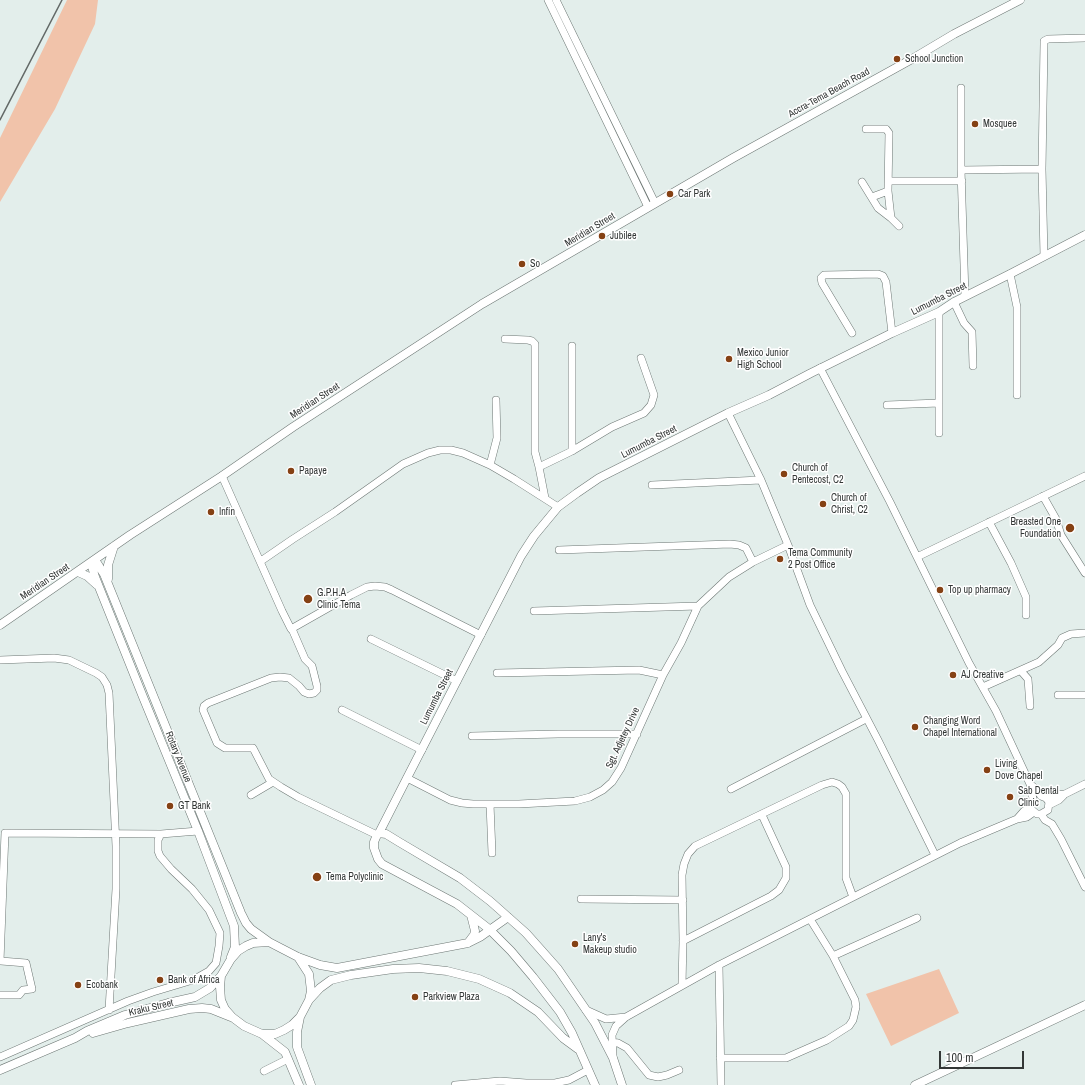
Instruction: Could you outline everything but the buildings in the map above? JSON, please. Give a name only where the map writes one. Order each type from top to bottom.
[{"type":"main road","name":"Accra-Tema Beach Road","points":[[651,205],[954,34],[1020,0]]},
{"type":"main road","name":"Meridian Street","points":[[0,625],[114,546],[482,304],[651,205]]},
{"type":"main road","name":"Lumumba Street","points":[[378,834],[522,556],[534,536],[558,507],[577,492],[600,478],[728,413],[769,395],[820,368],[939,312],[965,296],[1085,235]]},
{"type":"main road","points":[[108,584],[108,565],[114,546]]},
{"type":"main road","name":"Rotary Avenue","points":[[93,562],[102,571],[108,584],[241,914],[251,929],[269,942]]},
{"type":"main road","name":"Rotary Avenue","points":[[93,562],[99,587],[198,831],[234,926],[235,947],[230,959]]},
{"type":"main road","points":[[78,572],[91,578],[99,587]]},
{"type":"main road","points":[[174,774],[183,770]]},
{"type":"main road","points":[[595,1085],[572,1033],[560,1012],[511,951],[489,930],[457,904],[382,864],[378,859],[374,848],[374,842],[378,834],[386,834],[460,878],[490,901],[526,933],[558,969],[595,1023],[613,1058],[622,1085]]},
{"type":"main road","points":[[468,943],[475,931],[470,915]]},
{"type":"main road","points":[[299,1085],[288,1059],[281,1048],[262,1034],[253,1031],[232,1017],[225,1009],[220,987],[221,976],[230,959],[238,951],[253,943],[269,942],[298,957],[320,965],[338,968],[468,943],[480,937],[508,917]]},
{"type":"main road","points":[[298,957],[309,974],[311,991],[309,1000]]},
{"type":"main road","points":[[262,1034],[275,1034],[292,1026],[300,1017],[309,1000],[325,983],[339,978],[383,970],[403,968],[433,969],[447,970],[479,979],[510,993],[538,1012],[563,1038],[578,1049]]},
{"type":"main road","name":"Kraku Street","points":[[0,1070],[75,1038],[87,1031],[125,1016],[168,1003],[195,997],[210,988],[221,976]]},
{"type":"main road","points":[[915,1085],[1085,1006]]},
{"type":"main road","name":"Kraku Street","points":[[75,1038],[128,1023],[189,1009],[202,1008],[232,1017]]},
{"type":"main road","points":[[300,1017],[297,1032],[297,1047],[310,1085]]},
{"type":"street","points":[[548,0],[651,205]]},
{"type":"street","points":[[556,0],[651,205]]},
{"type":"street","points":[[1044,256],[1042,169],[1044,41],[1048,39],[1085,38]]},
{"type":"street","points":[[961,88],[961,170],[965,296]]},
{"type":"street","points":[[866,128],[886,129],[889,133],[888,191],[891,218]]},
{"type":"street","points":[[961,170],[1042,169]]},
{"type":"street","points":[[889,181],[962,181]]},
{"type":"street","points":[[862,182],[878,208],[899,226]]},
{"type":"street","points":[[872,197],[888,191]]},
{"type":"street","points":[[852,333],[822,283],[821,278],[824,275],[878,274],[882,276],[886,282],[892,333]]},
{"type":"street","points":[[1010,274],[1017,307],[1017,395]]},
{"type":"street","points":[[954,302],[964,323],[972,332],[973,366]]},
{"type":"street","points":[[939,312],[939,433]]},
{"type":"street","points":[[505,339],[528,340],[535,344],[535,452],[545,498]]},
{"type":"street","points":[[572,346],[572,451]]},
{"type":"street","points":[[539,467],[572,451],[612,427],[644,413],[651,405],[654,395],[641,358]]},
{"type":"street","points":[[820,368],[917,557],[969,663],[983,687],[1030,784],[1035,808],[1045,820],[1052,824]]},
{"type":"street","points":[[490,465],[497,438],[496,400]]},
{"type":"street","points":[[886,404],[939,403]]},
{"type":"street","points":[[728,413],[761,480],[788,545],[810,605],[935,855]]},
{"type":"street","points":[[260,561],[335,512],[403,464],[428,453],[440,450],[451,450],[463,453],[490,465],[558,507]]},
{"type":"street","points":[[222,476],[305,660],[312,666],[317,690],[314,693],[309,694],[304,692],[289,678],[271,678],[208,703],[204,706],[203,710],[217,743],[225,748],[253,748],[264,771],[273,782],[298,797],[378,834]]},
{"type":"street","points":[[917,557],[1085,476]]},
{"type":"street","points":[[652,485],[761,480]]},
{"type":"street","points":[[1043,496],[1056,519],[1061,535],[1085,573]]},
{"type":"street","points":[[989,522],[1011,563],[1026,597],[1026,615]]},
{"type":"street","points":[[559,550],[730,544],[739,545],[746,548],[753,562]]},
{"type":"street","name":"Sgt. Adjetey Drive","points":[[407,778],[450,800],[462,803],[490,804],[575,801],[590,797],[603,790],[612,782],[620,768],[663,675],[681,643],[698,606],[729,578],[753,562],[788,545]]},
{"type":"street","points":[[292,629],[351,595],[375,586],[385,587],[392,590],[481,634]]},
{"type":"street","points":[[534,611],[698,606]]},
{"type":"street","points":[[983,687],[1039,662],[1058,644],[1062,638],[1071,634],[1085,632]]},
{"type":"street","points":[[372,639],[457,681]]},
{"type":"street","points":[[0,660],[54,658],[69,660],[102,677],[107,685],[109,693],[116,833],[116,889],[109,1010]]},
{"type":"street","points":[[497,673],[639,670],[663,675]]},
{"type":"street","points":[[1021,671],[1028,679],[1030,706]]},
{"type":"street","points":[[1058,695],[1085,694]]},
{"type":"street","points":[[342,710],[422,750]]},
{"type":"street","points":[[731,789],[866,719]]},
{"type":"street","points":[[472,736],[637,734]]},
{"type":"street","points":[[251,795],[273,782]]},
{"type":"street","points":[[682,985],[682,875],[688,854],[695,846],[822,785],[832,782],[842,787],[846,794],[846,878],[853,897]]},
{"type":"street","points":[[1030,784],[1036,788],[1043,797],[1048,808],[1052,824],[1085,887]]},
{"type":"street","points":[[1035,808],[1048,808],[1059,800],[1064,794],[1085,784]]},
{"type":"street","points":[[613,1058],[612,1042],[615,1029],[626,1017],[720,965],[935,855],[978,834],[1017,819],[1027,817],[1043,797],[1055,794],[1064,794]]},
{"type":"street","points":[[490,804],[492,853]]},
{"type":"street","points":[[683,941],[771,896],[779,890],[786,878],[786,867],[762,815]]},
{"type":"street","points":[[0,995],[19,995],[23,990],[32,989],[26,963],[0,961],[2,833],[160,834],[198,831]]},
{"type":"street","points":[[0,1057],[137,997],[193,980],[210,971],[216,963],[220,934],[209,910],[202,900],[160,856],[157,846],[160,834]]},
{"type":"street","points":[[581,899],[683,900]]},
{"type":"street","points":[[833,956],[917,918]]},
{"type":"street","points":[[720,1058],[786,1058],[828,1040],[849,1026],[853,1020],[855,1015],[855,1000],[833,956],[810,919]]},
{"type":"street","points":[[720,965],[721,1085]]},
{"type":"street","points":[[586,1010],[606,1019],[626,1017]]},
{"type":"street","points":[[612,1042],[618,1043],[627,1048],[648,1076],[658,1077],[679,1070]]},
{"type":"street","points":[[264,1071],[288,1059]]},
{"type":"street","points":[[454,1085],[500,1081],[555,1083],[569,1080],[588,1070]]},
{"type":"shaded area","points":[[67,0],[98,0],[95,24],[55,109],[0,202],[0,138]]},
{"type":"shaded area","points":[[939,969],[959,1013],[891,1046],[866,994]]},
{"type":"railway","points":[[0,120],[62,0]]},
{"type":"place","name":"School Junction","points":[[897,59]]},
{"type":"place","name":"Mosquee","points":[[975,124]]},
{"type":"place","name":"Car Park","points":[[670,194]]},
{"type":"place","name":"Jubilee","points":[[602,236]]},
{"type":"place","name":"So","points":[[522,264]]},
{"type":"place","name":"Mexico Junior High School","points":[[729,359]]},
{"type":"place","name":"Papaye","points":[[291,471]]},
{"type":"place","name":"Church of Pentecost, C2","points":[[784,474]]},
{"type":"place","name":"Church of Christ, C2","points":[[823,504]]},
{"type":"place","name":"Infin","points":[[211,512]]},
{"type":"place","name":"Breasted One Foundation","points":[[1070,528]]},
{"type":"place","name":"Tema Community 2 Post Office","points":[[780,559]]},
{"type":"place","name":"Top up pharmacy","points":[[940,590]]},
{"type":"place","name":"G.P.H.A Clinic Tema","points":[[308,599]]},
{"type":"place","name":"AJ Creative","points":[[953,675]]},
{"type":"place","name":"Changing Word Chapel International","points":[[915,727]]},
{"type":"place","name":"Living Dove Chapel","points":[[987,770]]},
{"type":"place","name":"Sab Dental Clinic","points":[[1010,797]]},
{"type":"place","name":"GT Bank","points":[[170,806]]},
{"type":"place","name":"Tema Polyclinic","points":[[317,877]]},
{"type":"place","name":"Lany's Makeup studio","points":[[575,944]]},
{"type":"place","name":"Bank of Africa","points":[[160,980]]},
{"type":"place","name":"Ecobank","points":[[78,985]]},
{"type":"place","name":"Parkview Plaza","points":[[415,997]]}]
